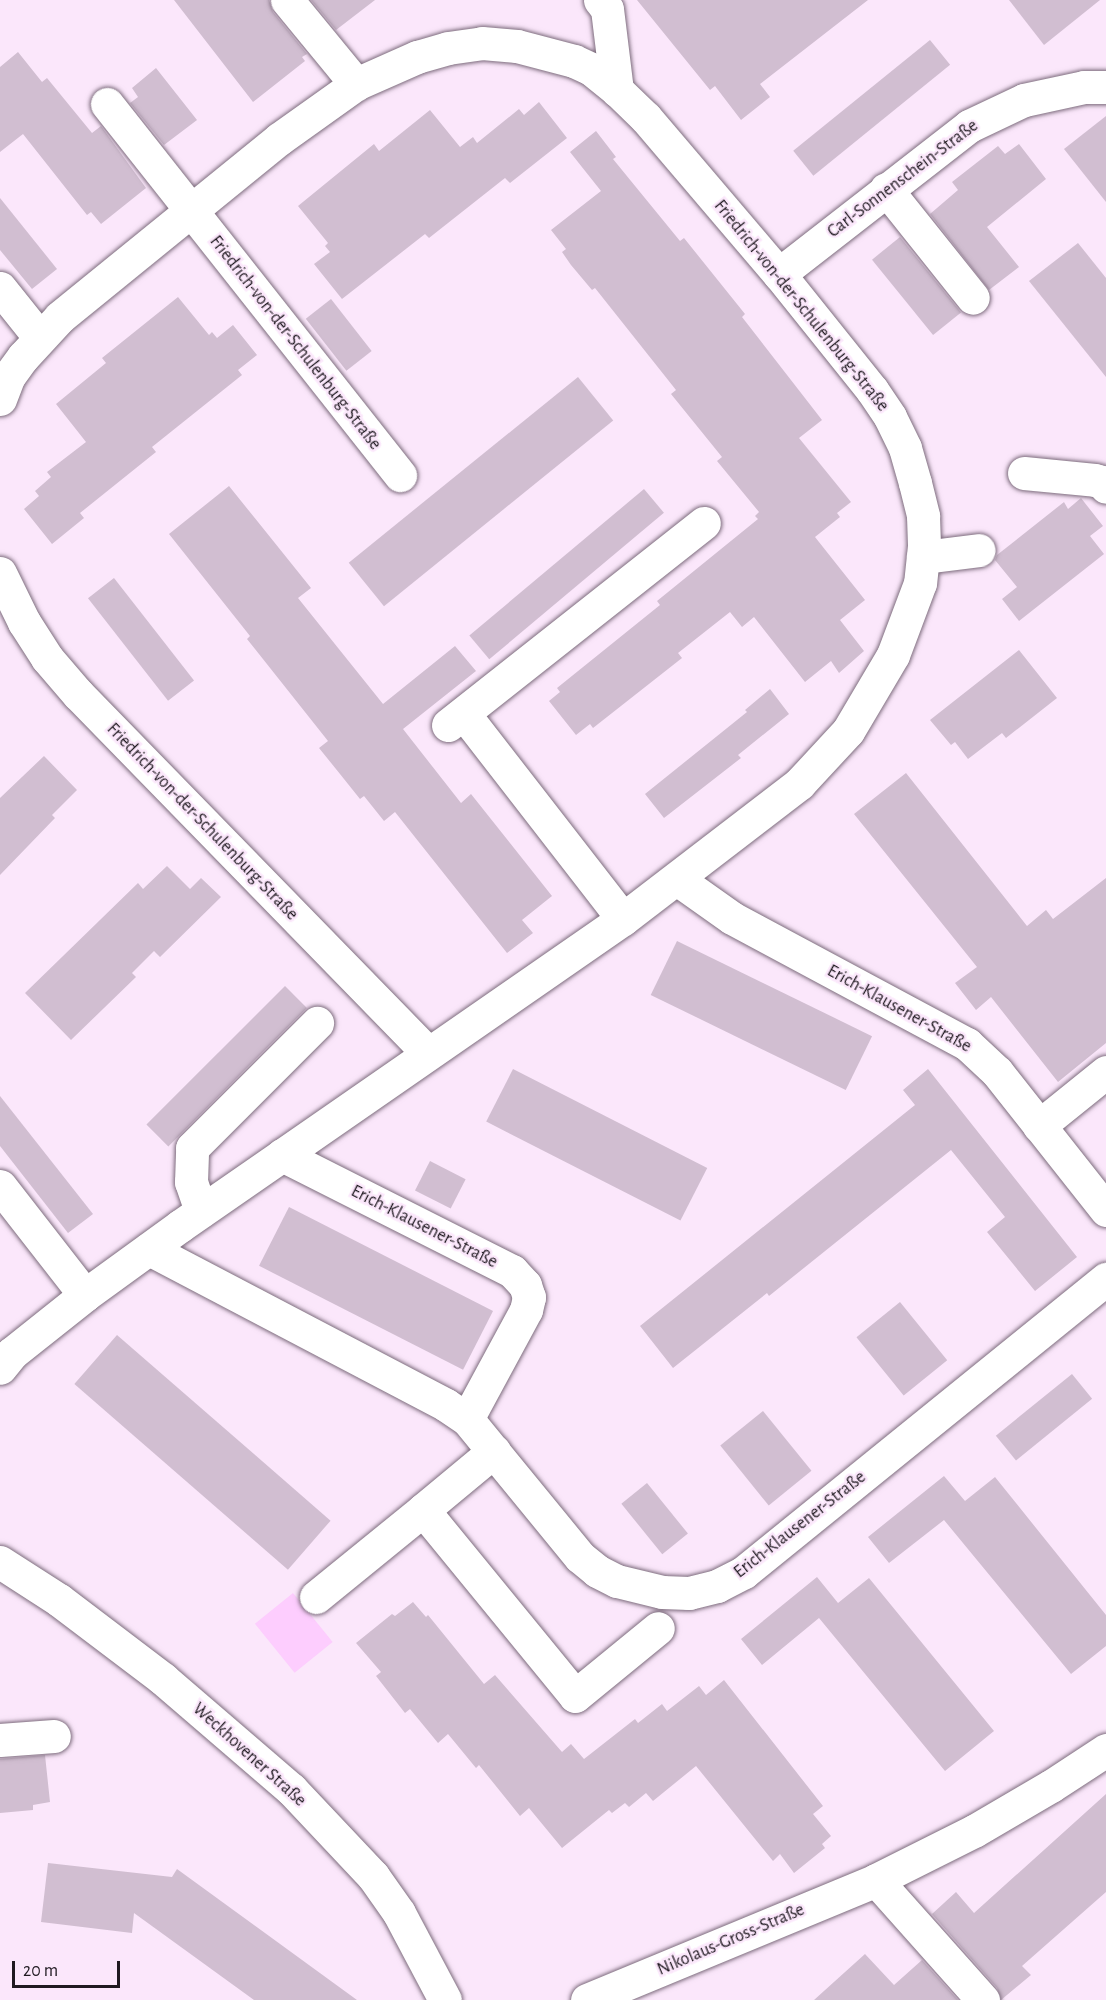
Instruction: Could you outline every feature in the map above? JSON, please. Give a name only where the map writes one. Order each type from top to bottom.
[{"type":"street","points":[[287,0],[356,84]]},
{"type":"street","points":[[600,0],[607,9],[617,90]]},
{"type":"street","name":"Friedrich-von-der-Schulenburg-Straße","points":[[0,399],[9,376],[40,338],[84,296],[279,139],[356,84],[417,57],[482,43],[517,46],[566,58],[591,69],[617,90],[673,148],[779,274],[872,390],[890,417],[905,448],[923,516],[923,557],[920,583],[893,655],[848,731],[799,784],[623,919],[201,1211],[85,1295],[12,1353],[0,1368]]},
{"type":"street","name":"Carl-Sonnenschein-Straße","points":[[779,274],[942,145],[996,112],[1024,100],[1055,92],[1106,87]]},
{"type":"street","points":[[107,105],[191,212]]},
{"type":"street","points":[[886,189],[973,298]]},
{"type":"street","name":"Friedrich-von-der-Schulenburg-Straße","points":[[191,212],[400,475]]},
{"type":"street","points":[[0,288],[40,338]]},
{"type":"street","points":[[1024,473],[1095,480],[1102,482],[1106,488]]},
{"type":"street","points":[[623,919],[456,719],[704,523]]},
{"type":"street","points":[[923,557],[979,550]]},
{"type":"street","name":"Friedrich-von-der-Schulenburg-Straße","points":[[0,573],[24,622],[48,658],[78,694],[428,1053]]},
{"type":"street","name":"Erich-Klausener-Straße","points":[[677,879],[732,918],[967,1044],[997,1072],[1106,1210]]},
{"type":"street","points":[[201,1211],[192,1182],[192,1148],[317,1023]]},
{"type":"street","points":[[1039,1126],[1106,1072]]},
{"type":"street","name":"Erich-Klausener-Straße","points":[[282,1155],[512,1271],[525,1285],[529,1297],[526,1310],[467,1419]]},
{"type":"street","points":[[0,1186],[85,1295]]},
{"type":"street","name":"Erich-Klausener-Straße","points":[[148,1249],[446,1405],[467,1419],[579,1557],[597,1571],[617,1581],[662,1592],[689,1593],[717,1586],[744,1572],[767,1555],[1106,1279]]},
{"type":"street","points":[[316,1597],[494,1451]]},
{"type":"street","points":[[423,1510],[575,1696],[658,1628]]},
{"type":"street","name":"Weckhovener Straße","points":[[0,1562],[59,1600],[163,1678],[291,1789],[373,1876],[399,1913],[445,2000]]},
{"type":"street","points":[[0,1740],[54,1736]]},
{"type":"street","name":"Nikolaus-Gross-Straße","points":[[587,2000],[876,1880],[974,1831],[1051,1786],[1106,1750]]},
{"type":"street","points":[[876,1880],[983,2000]]},
{"type":"shaded area","points":[[293,1593],[333,1642],[295,1673],[255,1624]]},
{"type":"building","points":[[174,0],[269,0],[273,12],[307,54],[302,57],[305,61],[253,102]]},
{"type":"building","points":[[311,0],[375,0],[336,30]]},
{"type":"building","points":[[637,0],[868,0],[760,84],[770,97],[741,120],[715,86],[710,90]]},
{"type":"building","points":[[1009,0],[1100,0],[1044,45]]},
{"type":"building","points":[[930,40],[950,65],[813,176],[793,151]]},
{"type":"building","points":[[18,52],[42,82],[47,78],[92,133],[101,126],[146,188],[101,224],[91,212],[87,215],[23,134],[0,152],[0,67]]},
{"type":"building","points":[[156,68],[197,120],[164,145],[130,103],[138,97],[132,88]]},
{"type":"building","points":[[539,102],[567,138],[510,183],[505,178],[429,238],[425,234],[342,299],[314,264],[330,252],[325,246],[328,243],[298,206],[374,144],[379,151],[430,110],[460,147],[473,137],[477,143],[519,109],[524,115]]},
{"type":"building","points":[[1106,116],[1106,202],[1064,149]]},
{"type":"building","points":[[596,131],[616,157],[613,159],[680,241],[684,238],[745,314],[742,317],[822,420],[799,438],[851,502],[837,513],[840,517],[815,537],[865,600],[840,620],[864,651],[839,673],[831,661],[805,682],[754,617],[742,627],[730,612],[678,653],[682,658],[593,728],[590,724],[576,735],[549,701],[560,692],[557,688],[660,605],[657,601],[758,519],[755,516],[759,512],[717,461],[722,457],[671,394],[676,390],[595,288],[592,290],[571,265],[562,252],[566,249],[551,230],[601,191],[570,152]]},
{"type":"building","points":[[1019,144],[1046,179],[987,227],[1019,267],[989,290],[930,214],[958,190],[952,182],[998,146],[1005,154]]},
{"type":"building","points":[[0,198],[57,269],[32,289],[0,250]]},
{"type":"building","points":[[900,237],[961,312],[933,335],[872,260]]},
{"type":"building","points":[[1078,243],[1106,278],[1106,377],[1029,281]]},
{"type":"building","points":[[178,297],[209,335],[212,332],[217,338],[233,325],[257,355],[238,370],[242,375],[152,447],[156,452],[80,513],[84,518],[52,544],[24,509],[39,496],[35,491],[51,477],[47,472],[86,442],[56,404],[106,363],[102,358]]},
{"type":"building","points":[[331,299],[372,351],[346,371],[306,319]]},
{"type":"building","points":[[578,377],[613,421],[384,606],[349,563]]},
{"type":"building","points":[[229,486],[311,588],[298,598],[383,704],[455,646],[476,671],[403,729],[461,803],[471,794],[552,896],[522,920],[533,933],[507,953],[395,812],[384,821],[364,796],[360,799],[319,748],[328,741],[247,639],[250,636],[169,534]]},
{"type":"building","points":[[644,489],[664,513],[489,659],[469,636]]},
{"type":"building","points":[[1081,498],[1103,526],[1090,536],[1104,554],[1019,621],[1002,599],[1017,587],[995,560],[997,555],[1064,502],[1068,509]]},
{"type":"building","points":[[114,578],[194,680],[168,701],[88,598]]},
{"type":"building","points":[[1019,650],[1057,698],[1006,738],[1002,733],[968,759],[955,742],[951,745],[930,720]]},
{"type":"building","points":[[770,689],[789,714],[738,755],[741,758],[664,818],[645,794],[747,712],[745,710]]},
{"type":"building","points":[[44,756],[77,790],[52,815],[55,818],[0,875],[0,798]]},
{"type":"building","points":[[906,773],[1027,926],[1046,910],[1053,919],[1106,878],[1106,1043],[1058,1082],[991,997],[976,1010],[955,983],[977,967],[854,814]]},
{"type":"building","points":[[167,866],[190,889],[201,878],[221,897],[160,957],[154,951],[132,973],[136,977],[71,1040],[25,993],[138,883],[143,889]]},
{"type":"building","points":[[677,941],[872,1036],[846,1090],[651,995]]},
{"type":"building","points":[[285,986],[307,1008],[168,1147],[146,1125]]},
{"type":"building","points":[[513,1069],[707,1168],[680,1221],[486,1122]]},
{"type":"building","points":[[928,1069],[1077,1257],[1035,1291],[987,1232],[1005,1217],[951,1150],[769,1296],[767,1293],[673,1368],[640,1326],[915,1105],[903,1090]]},
{"type":"building","points":[[0,1096],[93,1214],[68,1233],[0,1146]]},
{"type":"building","points":[[430,1161],[466,1179],[451,1209],[415,1190]]},
{"type":"building","points":[[289,1207],[493,1311],[463,1370],[259,1266]]},
{"type":"building","points":[[900,1302],[947,1360],[904,1396],[856,1337]]},
{"type":"building","points":[[117,1335],[331,1521],[288,1570],[74,1384]]},
{"type":"building","points":[[1072,1374],[1092,1399],[1016,1461],[996,1436]]},
{"type":"building","points":[[763,1411],[811,1471],[769,1505],[720,1446]]},
{"type":"building","points":[[944,1476],[965,1501],[995,1477],[1106,1615],[1106,1646],[1071,1674],[944,1520],[889,1563],[868,1537]]},
{"type":"building","points":[[647,1483],[688,1534],[662,1554],[621,1504]]},
{"type":"building","points":[[817,1577],[838,1603],[869,1578],[994,1731],[945,1771],[819,1618],[762,1665],[741,1639]]},
{"type":"building","points":[[413,1602],[426,1617],[428,1615],[484,1684],[495,1675],[562,1752],[571,1744],[584,1759],[635,1719],[638,1723],[662,1704],[667,1711],[699,1686],[706,1695],[724,1680],[823,1806],[813,1814],[831,1836],[822,1844],[825,1848],[794,1873],[780,1854],[773,1861],[696,1766],[653,1801],[646,1793],[629,1807],[625,1803],[612,1813],[609,1810],[562,1848],[529,1808],[520,1816],[479,1765],[476,1768],[448,1734],[438,1743],[410,1709],[405,1713],[376,1676],[381,1672],[356,1643],[392,1614],[395,1616]]},
{"type":"building","points":[[45,1755],[50,1802],[33,1805],[33,1810],[0,1813],[0,1759]]},
{"type":"building","points":[[1106,1794],[1106,1892],[1022,1966],[1031,1975],[1001,2000],[997,1988],[932,1914],[956,1892],[974,1913]]},
{"type":"building","points":[[48,1863],[172,1877],[177,1869],[357,2000],[254,2000],[134,1913],[132,1933],[41,1922]]},
{"type":"building","points":[[865,1954],[894,1985],[922,1960],[958,2000],[814,2000]]}]
